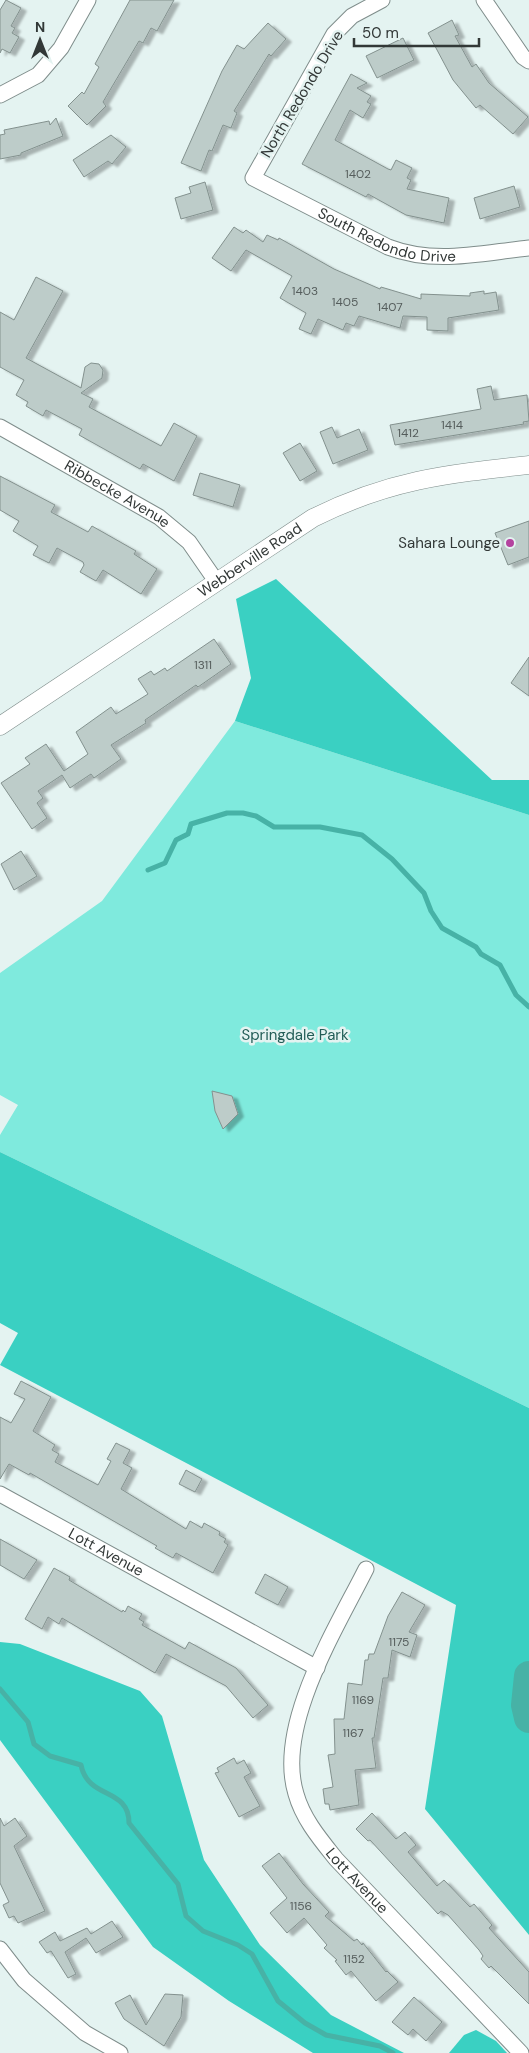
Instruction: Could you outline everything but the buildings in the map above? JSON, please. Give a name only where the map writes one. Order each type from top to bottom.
[{"type":"street","points":[[2,95],[38,75],[61,48],[88,0]]},
{"type":"street","name":"North Redondo Drive","points":[[253,178],[334,34],[352,16],[382,0]]},
{"type":"street","points":[[484,0],[523,57],[529,62]]},
{"type":"street","name":"South Redondo Drive","points":[[253,178],[388,247],[406,253],[444,258],[529,248]]},
{"type":"street","name":"Ribbecke Avenue","points":[[0,427],[159,517],[189,542],[216,581]]},
{"type":"street","name":"Webberville Road","points":[[0,726],[313,518],[369,493],[425,478],[529,465]]},
{"type":"street","name":"Lott Avenue","points":[[0,1494],[317,1668]]},
{"type":"street","name":"Lott Avenue","points":[[366,1569],[317,1668],[299,1714],[292,1758],[295,1794],[309,1823],[336,1858],[521,2053]]},
{"type":"street","points":[[0,1950],[24,1980],[85,2034],[120,2053]]},
{"type":"green space","name":"Springdale Park","points":[[235,721],[529,815],[529,1408],[0,1152],[0,1135],[18,1105],[0,1095],[0,973],[102,901]]},
{"type":"shaded area","points":[[276,579],[492,780],[529,780],[529,815],[235,721],[251,678],[236,599]]},
{"type":"shaded area","points":[[0,1152],[529,1408],[529,1935],[425,1809],[456,1605],[0,1365],[18,1333],[0,1323]]},
{"type":"shaded area","points":[[0,1642],[20,1644],[140,1691],[162,1716],[204,1860],[260,1945],[331,2015],[404,2053],[313,2053],[229,2001],[153,1947],[0,1740]]},
{"type":"shaded area","points":[[476,2030],[496,2041],[507,2053],[449,2053],[464,2035]]},
{"type":"waterway","points":[[148,870],[165,863],[176,840],[188,834],[191,824],[227,813],[243,813],[256,816],[274,827],[320,827],[362,835],[392,859],[424,893],[431,911],[442,928],[476,947],[481,954],[500,965],[516,995],[529,1007]]},
{"type":"waterway","points":[[529,1676],[526,1705],[529,1718]]},
{"type":"waterway","points":[[0,1689],[28,1722],[34,1744],[50,1756],[81,1765],[85,1776],[91,1784],[116,1798],[122,1804],[127,1812],[129,1823],[178,1884],[186,1916],[203,1931],[238,1945],[252,1954],[278,2001],[305,2023],[326,2035],[380,2046],[393,2053]]},
{"type":"place","name":"Sahara Lounge","points":[[510,543]]}]
